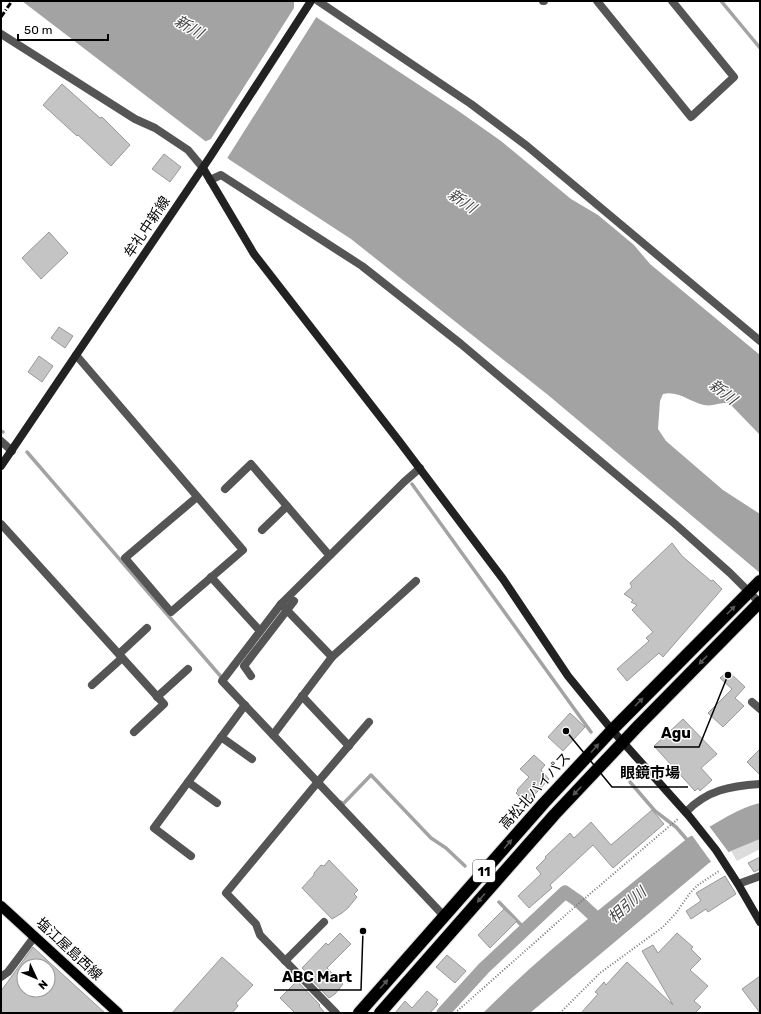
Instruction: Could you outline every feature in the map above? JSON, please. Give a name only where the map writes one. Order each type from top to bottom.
[{"type":"highway","name":"高松北バイパス","points":[[359,1013],[544,803],[612,730],[754,587]]},
{"type":"highway","name":"11","points":[[380,1013],[555,814],[623,742],[760,603]]},
{"type":"main road","name":"牟礼中新線","points":[[1,466],[210,158],[310,3]]},
{"type":"main road","points":[[203,168],[254,254],[420,468],[503,579],[568,676],[612,730],[687,814],[726,865],[760,922]]},
{"type":"main road","name":"塩江屋島西線","points":[[1,906],[118,1013]]},
{"type":"street","points":[[318,1],[471,104],[527,146],[760,341]]},
{"type":"street","points":[[597,1],[692,117],[734,77],[672,1]]},
{"type":"street","points":[[1,34],[135,119],[155,128],[188,150],[203,168]]},
{"type":"street","points":[[210,180],[221,175],[362,266],[461,344],[575,439],[730,573],[754,587],[760,603]]},
{"type":"street","points":[[76,355],[197,496],[243,550],[171,612],[125,558],[197,496]]},
{"type":"street","points":[[1,441],[12,451]]},
{"type":"street","points":[[225,489],[251,464],[329,555]]},
{"type":"street","points":[[420,468],[280,604],[222,681],[444,916]]},
{"type":"street","points":[[262,530],[287,506]]},
{"type":"street","points":[[1,524],[164,704],[134,732]]},
{"type":"street","points":[[212,577],[260,631]]},
{"type":"street","points":[[273,735],[332,657],[416,581]]},
{"type":"street","points":[[251,676],[244,666],[294,601]]},
{"type":"street","points":[[280,604],[332,657]]},
{"type":"street","points":[[92,685],[148,628]]},
{"type":"street","points":[[157,697],[188,669]]},
{"type":"street","points":[[302,696],[349,746]]},
{"type":"street","points":[[752,702],[760,709]]},
{"type":"street","points":[[191,856],[154,828],[221,736],[245,706]]},
{"type":"street","points":[[336,1013],[260,935],[256,924],[226,893],[369,722]]},
{"type":"street","points":[[221,736],[252,760]]},
{"type":"street","points":[[188,782],[217,803]]},
{"type":"street","points":[[687,814],[700,799],[723,788],[760,784]]},
{"type":"street","points":[[738,884],[760,876]]},
{"type":"street","points":[[285,961],[324,922]]},
{"type":"street","points":[[1,977],[8,972],[34,936]]},
{"type":"path","points":[[455,1013],[577,905],[687,814]]},
{"type":"path","points":[[560,1013],[600,973],[663,926],[676,913],[690,893],[698,885],[726,865]]},
{"type":"shaded area","points":[[760,839],[760,849],[737,861],[731,851]]},
{"type":"water","name":"新川","points":[[22,1],[295,1],[319,19],[457,110],[501,141],[571,199],[598,215],[634,245],[650,264],[760,355],[760,435],[729,403],[704,405],[679,395],[668,393],[663,394],[660,401],[658,429],[666,441],[723,490],[760,514],[760,573],[548,395],[351,239],[230,160]]},
{"type":"water","name":"相引川","points":[[760,803],[760,839],[731,851],[709,863],[530,1013],[483,1013],[507,989],[558,944],[689,837],[741,809]]},
{"type":"pier","points":[[294,1],[298,1],[317,16],[226,160],[204,142],[211,139],[294,8]]},
{"type":"pier","points":[[709,826],[730,854],[712,863],[691,834]]},
{"type":"building","points":[[62,84],[100,118],[102,117],[130,145],[111,166],[43,105]]},
{"type":"building","points":[[164,154],[181,167],[170,182],[152,169]]},
{"type":"building","points":[[49,232],[68,253],[41,279],[22,258]]},
{"type":"building","points":[[59,327],[73,336],[65,348],[51,338]]},
{"type":"building","points":[[39,356],[53,366],[42,382],[28,372]]},
{"type":"building","points":[[672,543],[682,556],[711,581],[713,580],[722,589],[663,657],[659,653],[627,681],[617,669],[649,641],[646,638],[653,632],[632,610],[637,605],[631,602],[633,600],[624,594],[632,587],[630,583]]},
{"type":"building","points":[[728,671],[745,687],[735,698],[744,706],[723,727],[708,713],[732,689],[720,678]]},
{"type":"building","points":[[570,713],[585,727],[563,751],[548,737]]},
{"type":"building","points":[[683,719],[717,754],[701,768],[712,780],[700,791],[698,788],[695,791],[654,746]]},
{"type":"building","points":[[760,749],[760,775],[747,762]]},
{"type":"building","points":[[534,755],[545,765],[541,770],[549,779],[526,804],[516,793],[529,777],[520,769]]},
{"type":"building","points":[[652,810],[664,824],[613,868],[593,845],[550,885],[552,888],[529,908],[518,896],[541,874],[536,868],[546,858],[545,857],[570,833],[574,838],[591,822],[611,845]]},
{"type":"building","points":[[760,857],[760,869],[754,872],[748,863]]},
{"type":"building","points":[[329,860],[358,890],[354,894],[357,897],[348,908],[332,919],[302,888],[321,865],[324,866]]},
{"type":"building","points":[[725,876],[736,894],[708,912],[706,909],[691,919],[686,911],[701,901],[696,893]]},
{"type":"building","points":[[504,909],[517,921],[490,948],[478,935]]},
{"type":"building","points":[[340,933],[351,944],[327,968],[343,984],[335,994],[329,998],[302,968],[326,943],[328,945]]},
{"type":"building","points":[[677,933],[693,947],[691,949],[701,959],[690,970],[708,986],[694,1001],[701,1007],[695,1013],[581,1013],[598,994],[595,992],[604,982],[606,985],[627,962],[673,1005],[642,951],[653,945],[658,953]]},
{"type":"building","points":[[33,947],[45,958],[25,958]]},
{"type":"building","points":[[447,955],[466,971],[455,983],[436,967]]},
{"type":"building","points":[[222,957],[253,985],[236,1003],[238,1006],[232,1013],[172,1013]]},
{"type":"building","points":[[56,968],[105,1013],[1,1013],[1,991],[16,970],[16,998],[56,998]]},
{"type":"building","points":[[760,976],[760,1013],[742,989]]},
{"type":"building","points":[[297,981],[320,1005],[319,1006],[325,1013],[295,1013],[280,998]]},
{"type":"building","points":[[427,991],[438,1000],[436,1002],[438,1004],[430,1013],[395,1013],[405,1001],[412,1008]]},
{"type":"waterway","points":[[721,1],[760,48]]},
{"type":"waterway","points":[[27,452],[223,679]]},
{"type":"waterway","points":[[412,484],[591,732]]},
{"type":"waterway","points":[[341,802],[343,804],[371,775],[431,838],[446,848],[465,866]]},
{"type":"waterway","points":[[630,782],[655,811],[676,827],[689,842]]},
{"type":"waterway","points":[[443,1013],[484,968],[565,892],[578,901],[605,926]]},
{"type":"waterway","points":[[499,902],[526,930]]},
{"type":"railway","points":[[1,17],[12,1]]},
{"type":"place","name":"Agu","points":[[728,675]]},
{"type":"place","name":"眼鏡市場","points":[[566,731]]},
{"type":"place","name":"ABC Mart","points":[[363,931]]}]
